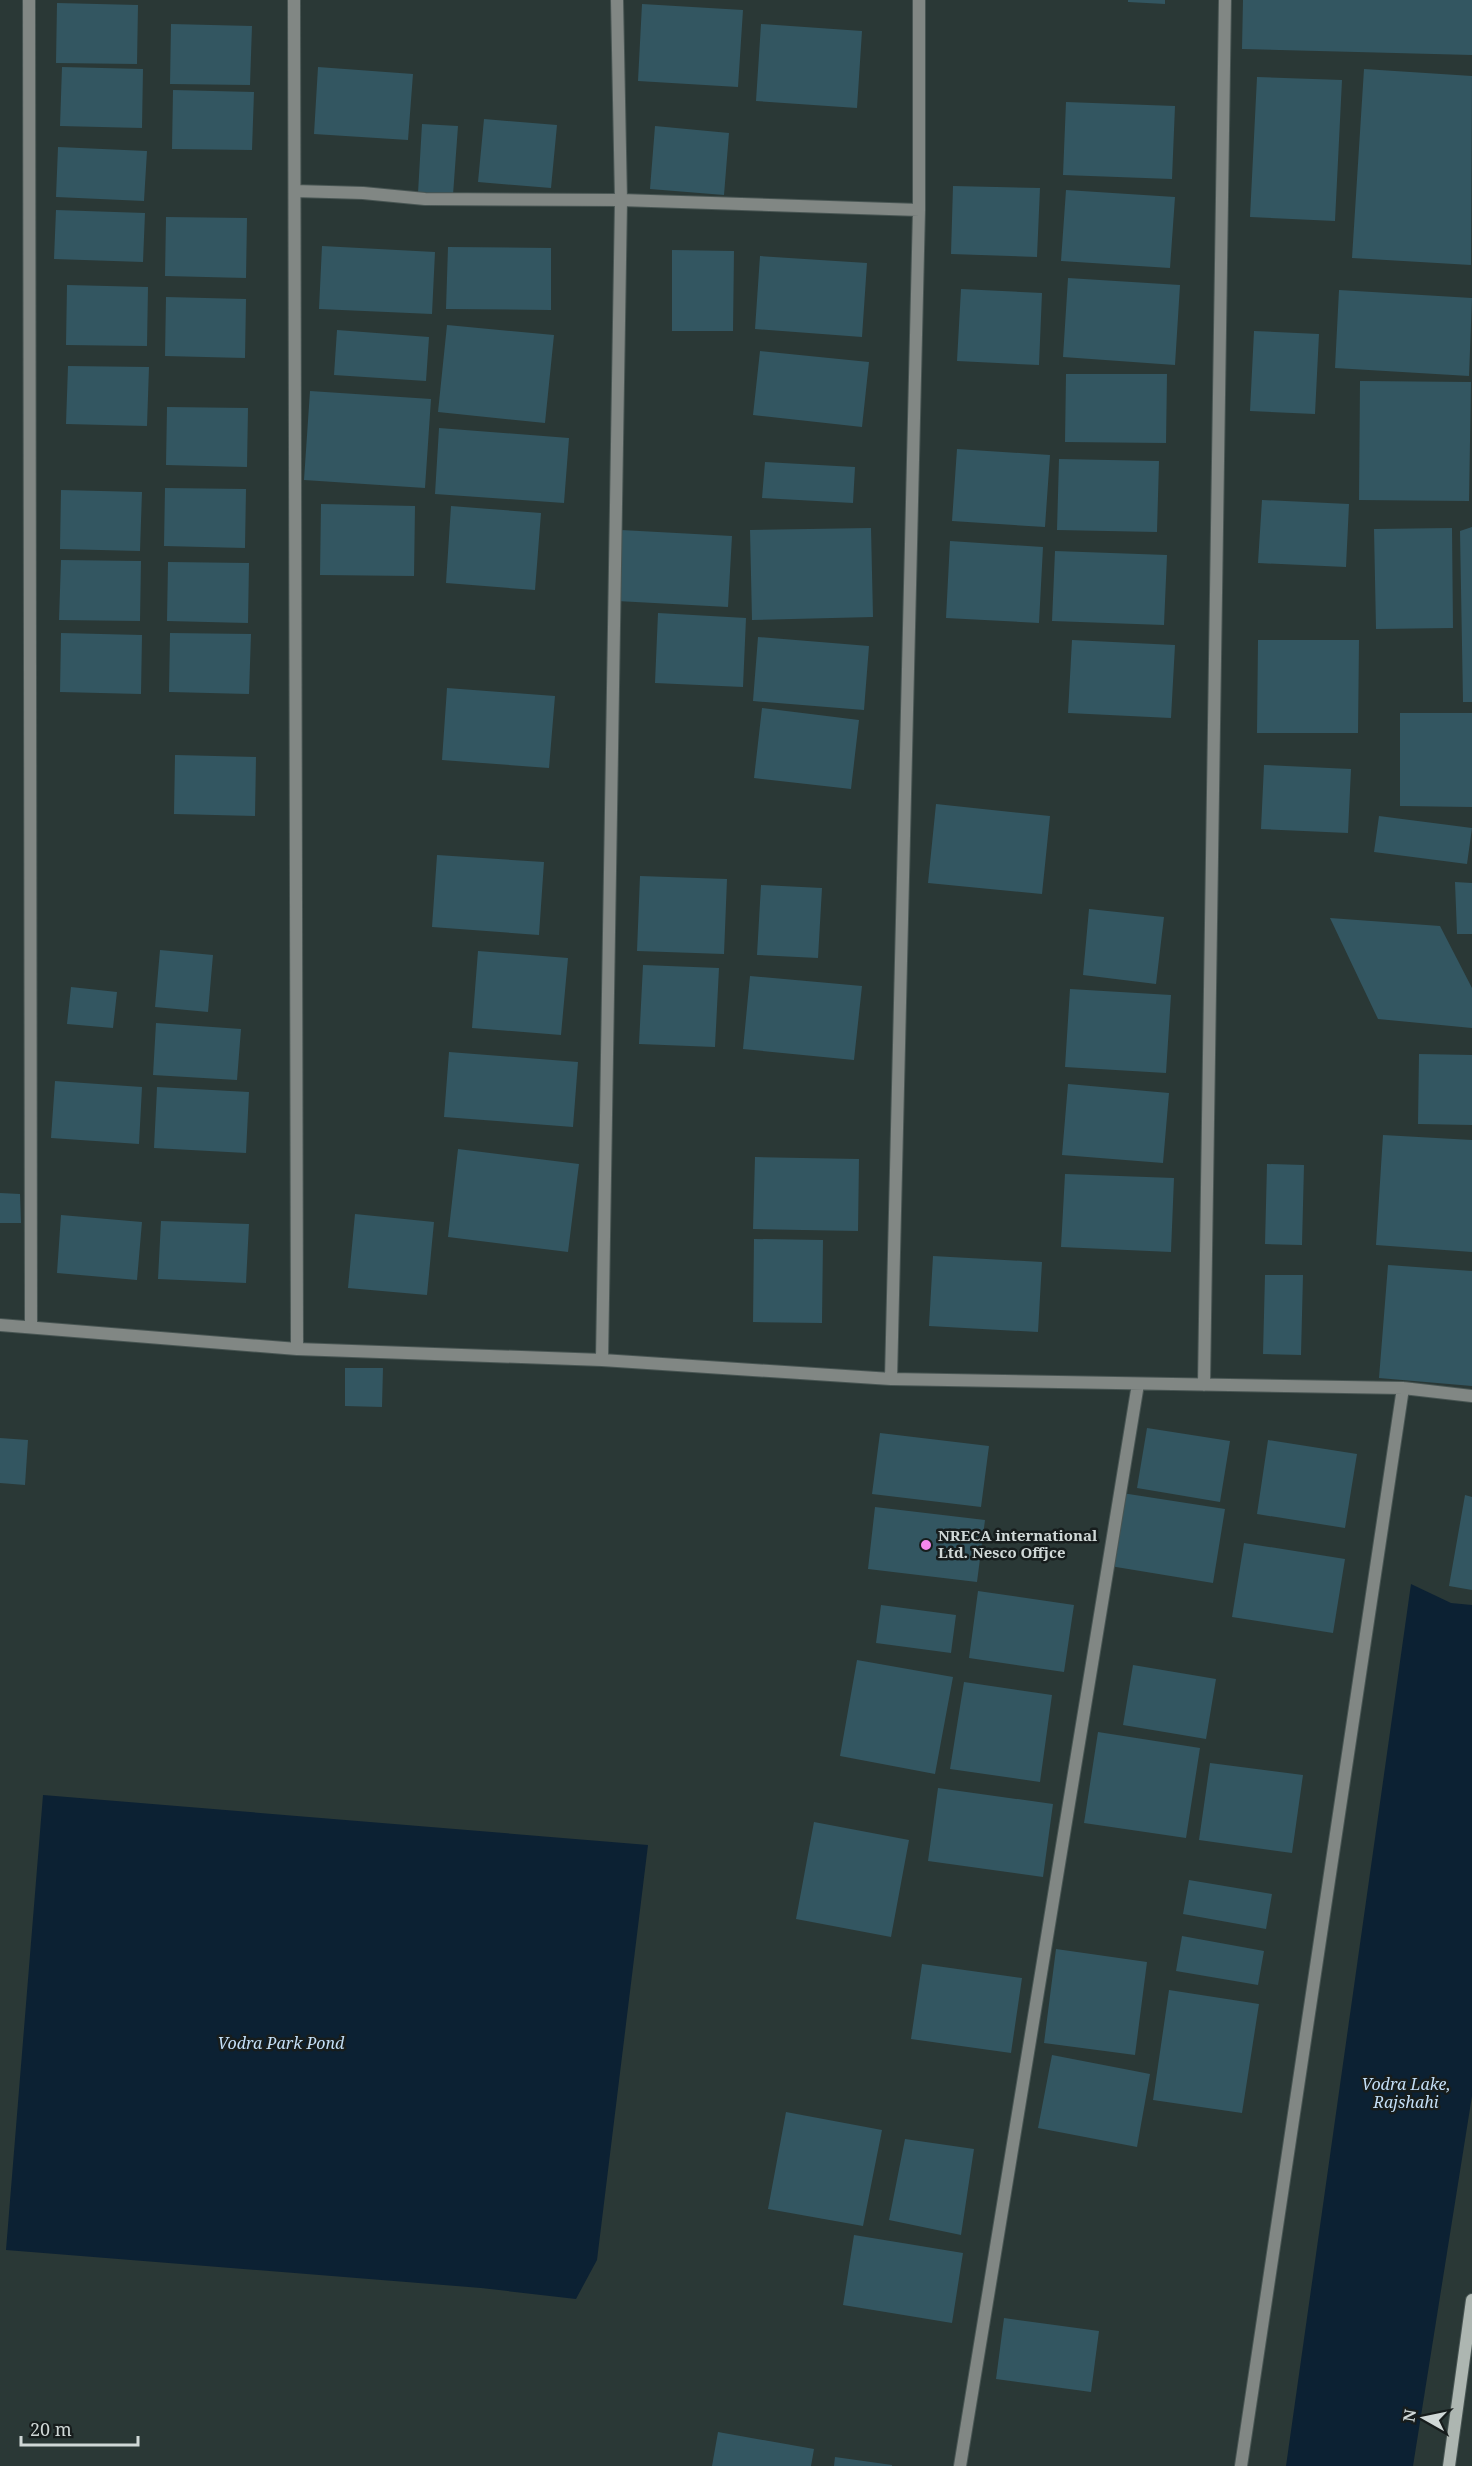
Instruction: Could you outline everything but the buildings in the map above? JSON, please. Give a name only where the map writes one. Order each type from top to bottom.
[{"type":"main road","points":[[1449,2466],[1472,2300]]},
{"type":"street","points":[[29,0],[31,1327]]},
{"type":"street","points":[[294,0],[297,1349]]},
{"type":"street","points":[[602,1360],[621,200],[617,0]]},
{"type":"street","points":[[891,1379],[919,210],[919,0]]},
{"type":"street","points":[[1204,1385],[1225,0]]},
{"type":"street","points":[[295,191],[363,193],[425,199],[621,200],[919,210]]},
{"type":"street","points":[[0,1325],[297,1349],[602,1360],[891,1379],[1403,1388],[1472,1396]]},
{"type":"street","points":[[960,2466],[1138,1384]]},
{"type":"street","points":[[1241,2466],[1403,1388]]},
{"type":"water","name":"Vodra Lake, Rajshahi","points":[[1411,1584],[1451,1603],[1472,1605],[1472,2096],[1413,2466],[1286,2466]]},
{"type":"water","name":"Vodra Park Pond","points":[[43,1795],[648,1845],[597,2260],[576,2299],[481,2288],[6,2250]]},
{"type":"place","name":"NRECA international Ltd. Nesco Offjce","points":[[926,1545]]}]
